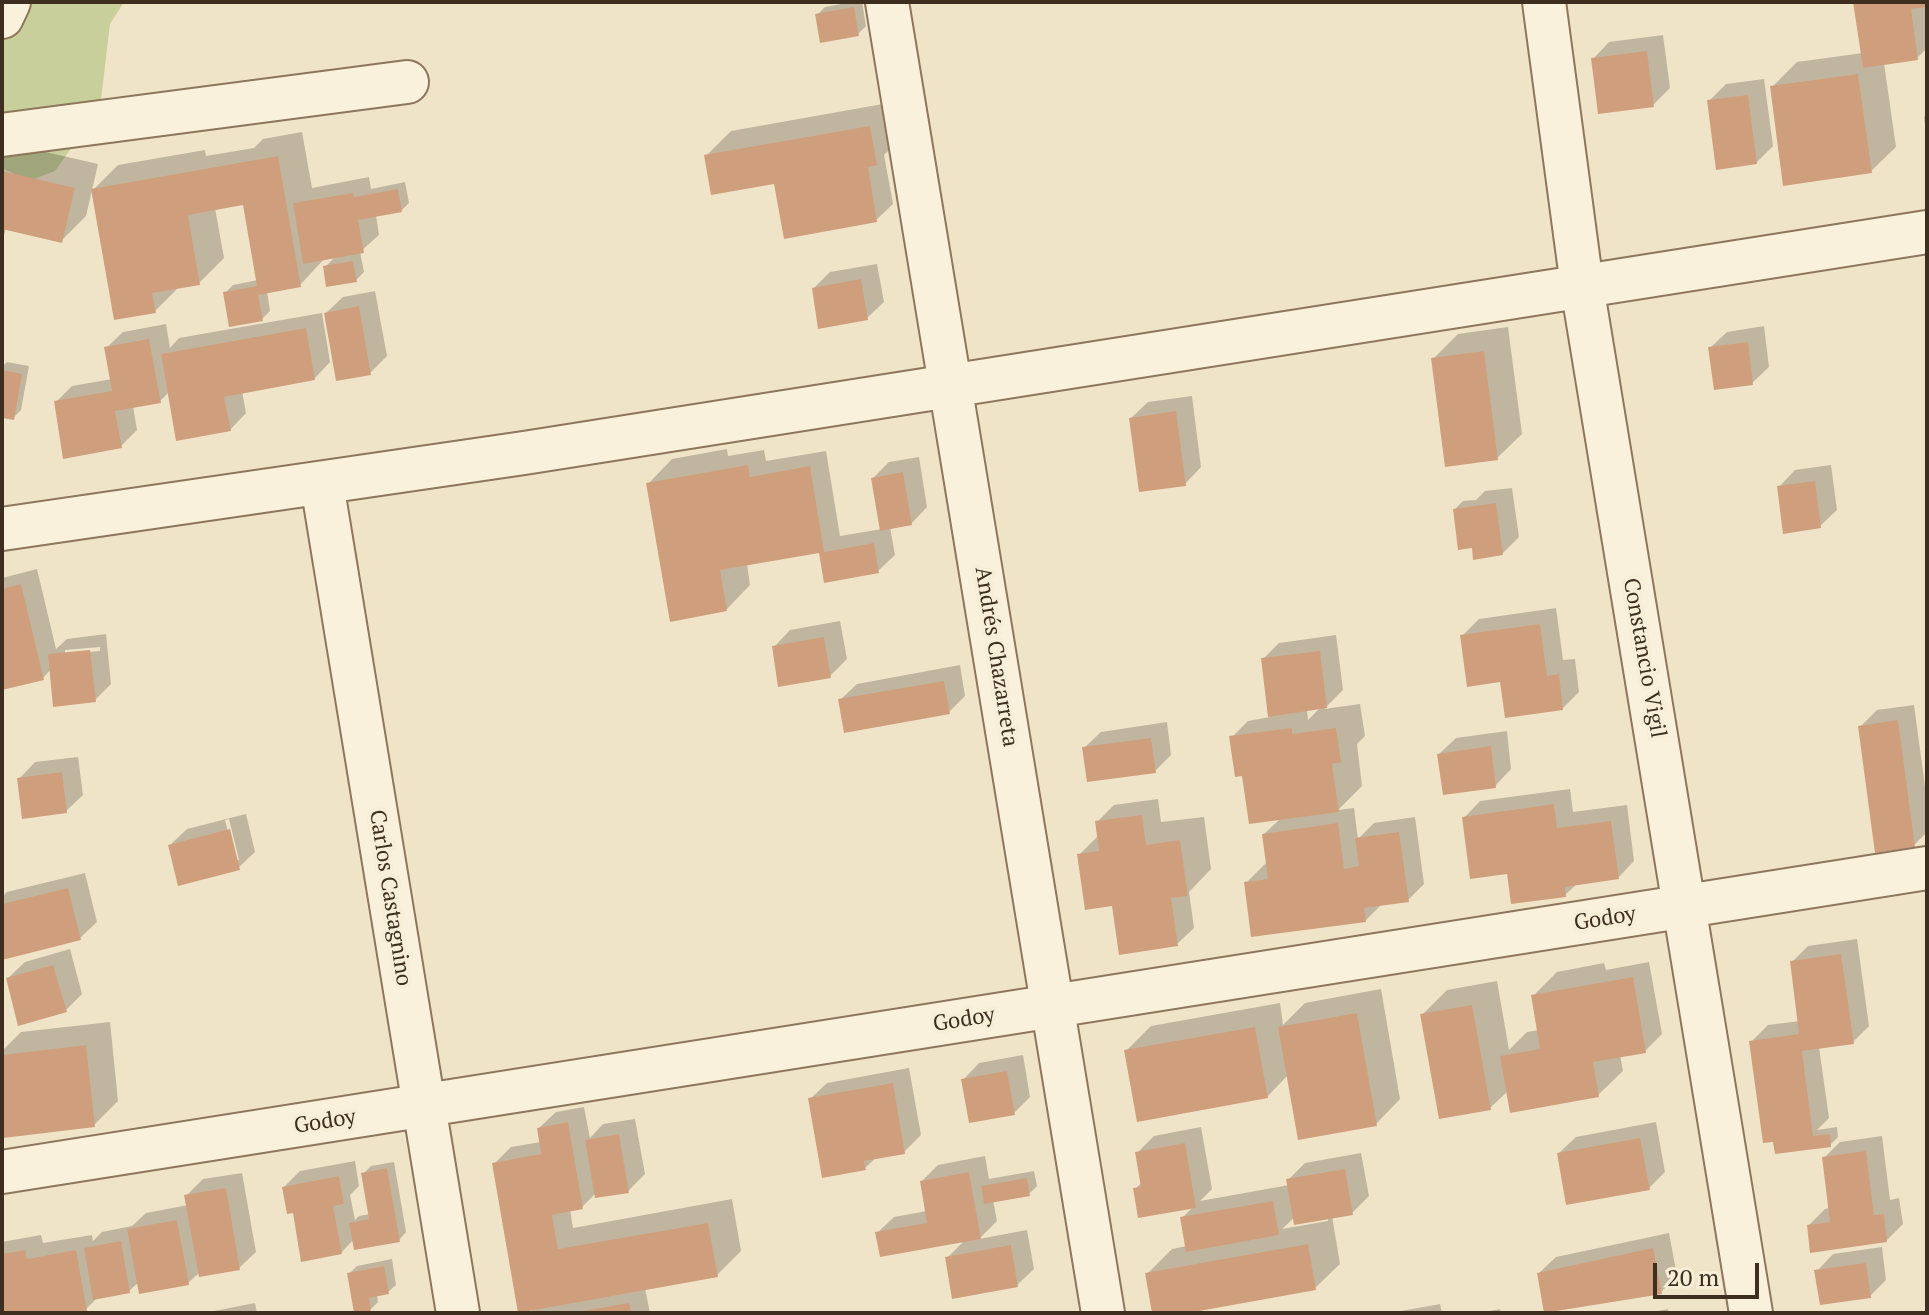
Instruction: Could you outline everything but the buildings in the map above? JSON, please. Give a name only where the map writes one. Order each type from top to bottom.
[{"type":"street","points":[[2,17],[9,2]]},
{"type":"street","name":"Andrés Chazarreta","points":[[887,2],[1103,1313]]},
{"type":"street","name":"Constancio Vigil","points":[[1544,2],[1582,286],[1751,1313]]},
{"type":"street","points":[[2,135],[407,82]]},
{"type":"street","points":[[2,529],[322,484],[951,387],[1927,232]]},
{"type":"street","name":"Carlos Castagnino","points":[[322,484],[458,1313]]},
{"type":"street","name":"Godoy","points":[[2,1172],[1927,868]]},
{"type":"green space","points":[[2,2],[124,2],[110,24],[100,108],[55,171],[29,181],[2,168]]}]
